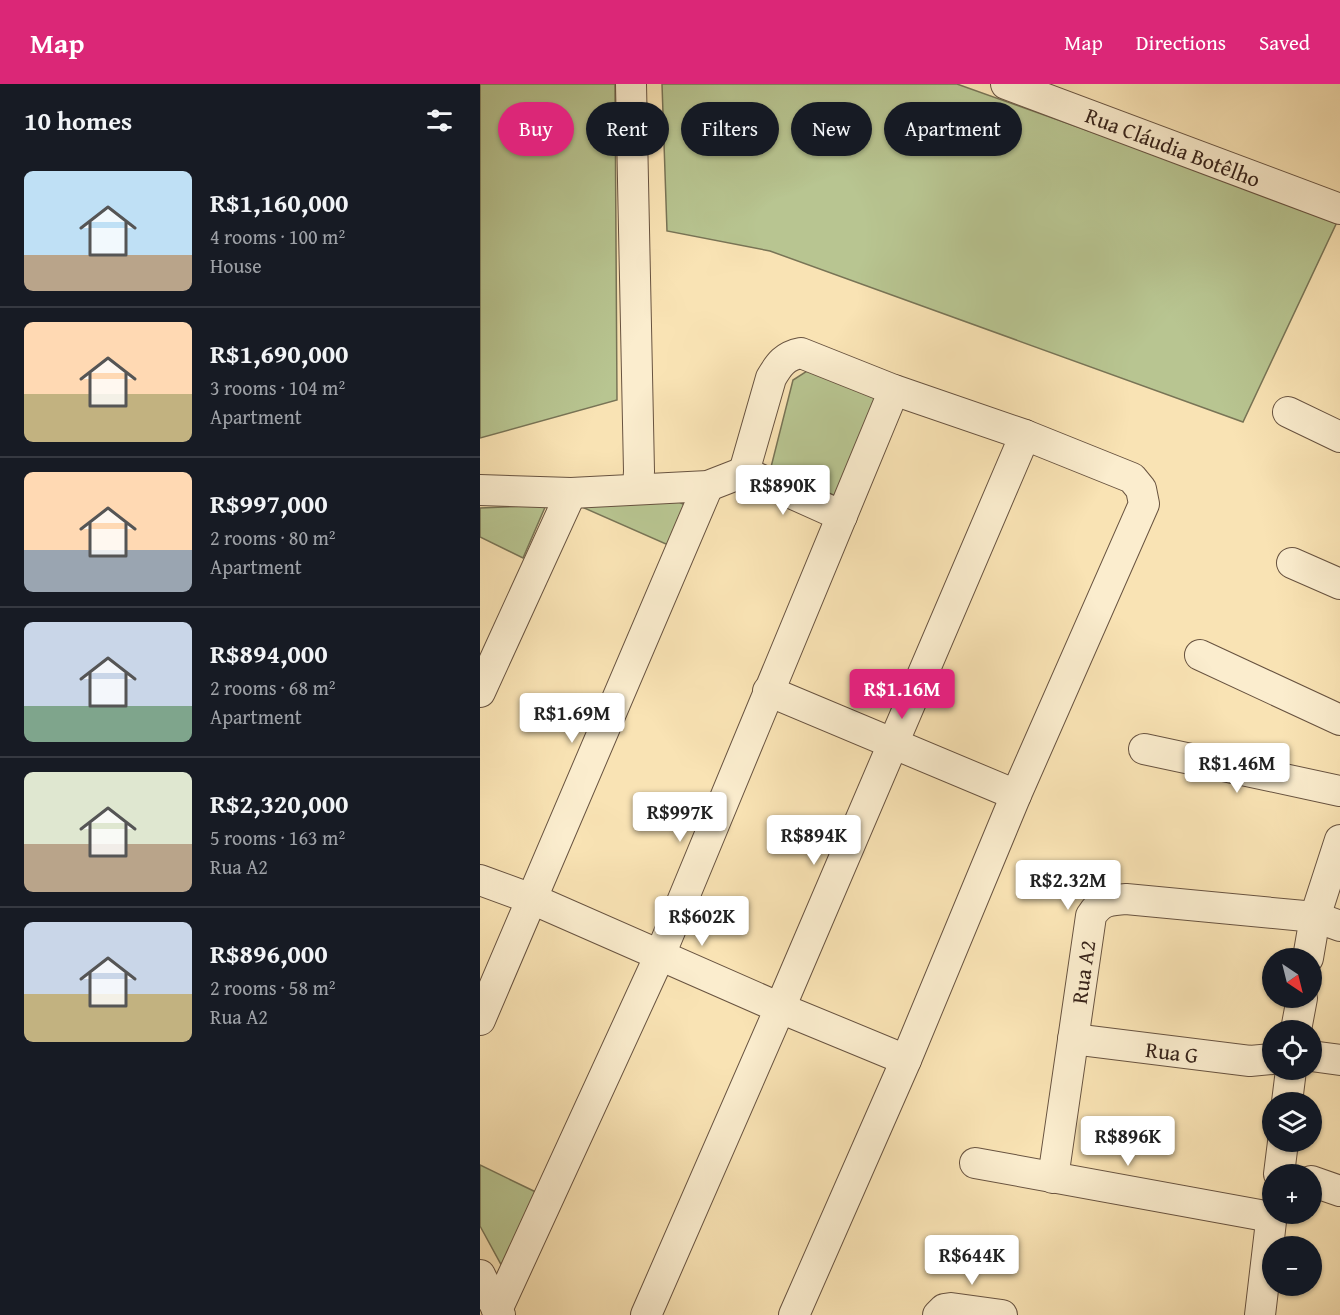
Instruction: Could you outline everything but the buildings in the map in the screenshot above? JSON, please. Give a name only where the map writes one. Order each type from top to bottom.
[{"type":"street","points":[[631,84],[639,471],[648,488]]},
{"type":"street","points":[[647,84],[658,425],[648,488]]},
{"type":"street","name":"Rua Cláudia Botêlho","points":[[1006,84],[1340,209]]},
{"type":"street","points":[[744,472],[771,378],[778,364],[791,355],[801,353],[894,390],[1025,435],[1132,478],[1142,489],[1144,504],[1016,795],[906,1060],[794,1315]]},
{"type":"street","points":[[498,1312],[660,955],[894,390]]},
{"type":"street","points":[[1288,412],[1340,437]]},
{"type":"street","points":[[646,1315],[1025,435]]},
{"type":"street","points":[[480,490],[571,493],[708,486],[744,472],[842,516]]},
{"type":"street","points":[[480,1020],[708,486]]},
{"type":"street","points":[[480,692],[571,493]]},
{"type":"street","points":[[1292,563],[1340,584]]},
{"type":"street","points":[[1200,655],[1340,720]]},
{"type":"street","points":[[768,691],[1016,795]]},
{"type":"street","points":[[1144,749],[1340,791]]},
{"type":"street","points":[[1313,948],[1327,922],[1340,840]]},
{"type":"street","points":[[480,879],[532,899],[780,1008],[906,1060]]},
{"type":"street","name":"Rua A2","points":[[1053,1178],[1091,916],[1098,905],[1125,898],[1327,922]]},
{"type":"street","name":"Rua G","points":[[1073,1039],[1238,1060],[1262,1059]]},
{"type":"street","points":[[1322,1058],[1340,1060]]},
{"type":"street","points":[[975,1163],[1262,1213]]},
{"type":"street","points":[[1322,1185],[1340,1191]]},
{"type":"street","points":[[1265,1314],[1271,1224]]},
{"type":"street","points":[[480,1275],[498,1312]]},
{"type":"street","points":[[939,1315],[944,1309],[951,1308],[1002,1315]]},
{"type":"green space","points":[[480,84],[615,84],[615,102],[586,102],[586,156],[615,156],[617,400],[480,438]]},
{"type":"green space","points":[[662,84],[957,84],[1007,102],[884,102],[884,156],[1022,156],[1022,107],[1338,220],[1243,422],[770,251],[667,231],[664,156],[669,156],[669,102],[663,102]]},
{"type":"green space","points":[[807,371],[883,398],[840,498],[771,467],[793,380]]},
{"type":"green space","points":[[679,502],[687,506],[675,548],[582,507]]},
{"type":"green space","points":[[546,505],[523,558],[480,537],[480,508]]},
{"type":"green space","points":[[480,1165],[542,1195],[510,1281],[480,1226]]}]
